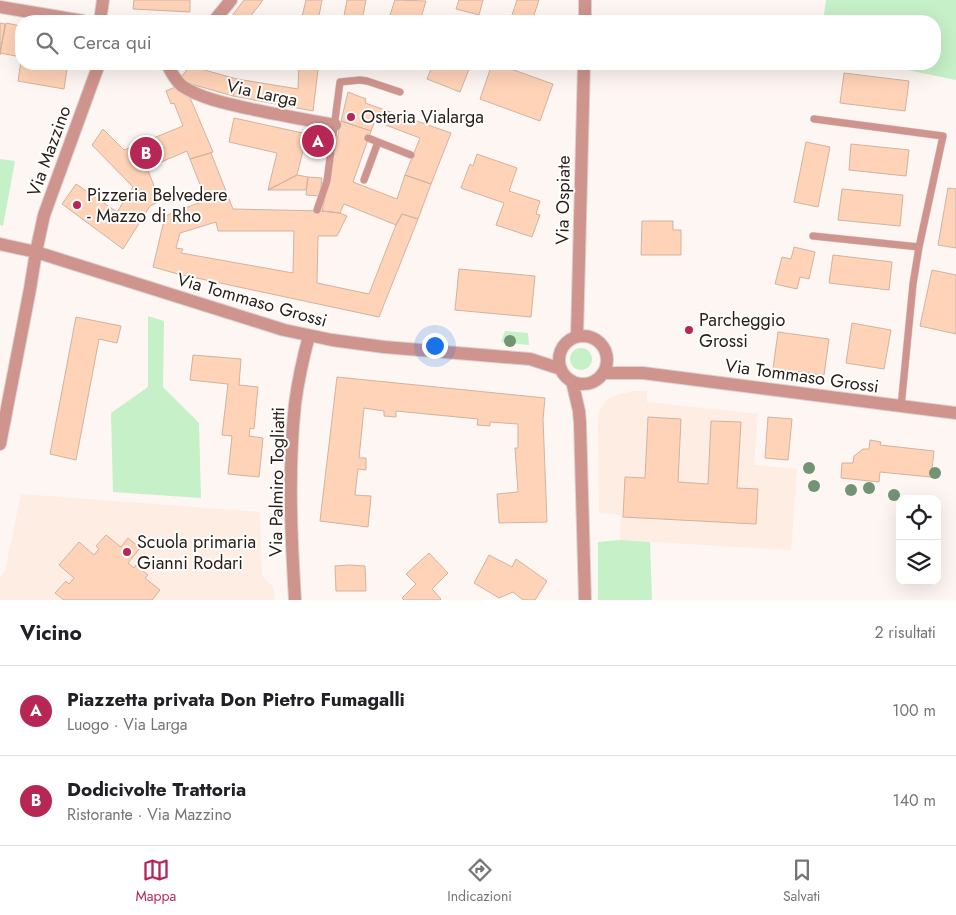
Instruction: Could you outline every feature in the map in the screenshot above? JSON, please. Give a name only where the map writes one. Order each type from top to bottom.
[{"type":"street","points":[[101,15],[103,0]]},
{"type":"street","points":[[219,15],[231,0]]},
{"type":"street","points":[[585,0],[585,15]]},
{"type":"street","points":[[0,6],[50,15]]},
{"type":"street","name":"Via Mazzino","points":[[0,444],[44,215],[97,70]]},
{"type":"street","name":"Via Larga","points":[[170,70],[182,85],[214,100],[277,115],[337,126]]},
{"type":"street","name":"Via Ospiate","points":[[577,336],[584,70]]},
{"type":"street","name":"Via Tommaso Grossi","points":[[0,244],[36,252],[284,330],[309,336],[384,347],[530,359],[561,369]]},
{"type":"street","name":"Via Palmiro Togliatti","points":[[294,600],[291,511],[292,436],[296,402],[309,336]]},
{"type":"street","points":[[577,336],[590,337],[597,340],[604,348],[607,359],[606,367],[596,380],[578,382],[566,376],[561,369],[559,361],[561,352],[569,340],[577,336]]},
{"type":"street","name":"Via Tommaso Grossi","points":[[530,359],[561,352]]},
{"type":"street","name":"Via Tommaso Grossi","points":[[607,359],[643,372]]},
{"type":"street","name":"Via Tommaso Grossi","points":[[603,373],[643,372],[956,413]]},
{"type":"street","points":[[578,382],[585,600]]},
{"type":"lane","points":[[317,210],[327,182],[337,126],[340,82],[368,81],[400,92]]},
{"type":"lane","points":[[814,119],[943,136],[913,284],[901,407]]},
{"type":"lane","points":[[368,138],[411,155]]},
{"type":"lane","points":[[364,180],[378,142]]},
{"type":"lane","points":[[813,236],[919,247]]},
{"type":"shaded area","points":[[633,391],[647,391],[647,402],[758,414],[754,465],[797,469],[791,550],[620,540],[621,515],[599,513],[598,420],[600,410],[606,400]]},
{"type":"shaded area","name":"Scuola primaria Gianni Rodari","points":[[21,494],[260,512],[262,576],[274,588],[275,600],[0,600],[0,577],[5,571]]},
{"type":"green space","points":[[826,0],[956,0],[956,80],[907,70],[941,70],[941,15],[824,15]]},
{"type":"green space","points":[[0,159],[15,161],[3,226],[0,225]]},
{"type":"green space","points":[[148,316],[164,321],[163,387],[199,423],[201,498],[113,492],[111,413],[148,387]]},
{"type":"green space","points":[[505,331],[528,333],[529,345],[501,342]]},
{"type":"green space","points":[[581,348],[591,355],[592,359],[585,369],[581,370],[571,363],[570,359],[577,349]]},
{"type":"green space","points":[[620,540],[650,542],[652,600],[598,600],[598,542]]},
{"type":"building","points":[[134,0],[190,0],[190,12],[133,9]]},
{"type":"building","points":[[244,0],[263,0],[252,15],[233,15]]},
{"type":"building","points":[[306,0],[322,0],[319,15],[302,15]]},
{"type":"building","points":[[347,0],[366,0],[363,15],[344,15]]},
{"type":"building","points":[[395,0],[426,1],[422,15],[390,15]]},
{"type":"building","points":[[459,0],[483,0],[479,15],[456,9]]},
{"type":"building","points":[[517,0],[539,0],[534,15],[512,15]]},
{"type":"building","points":[[0,23],[5,24],[0,55]]},
{"type":"building","points":[[6,23],[15,25],[15,56],[0,53]]},
{"type":"building","points":[[20,70],[67,70],[64,89],[18,81]]},
{"type":"building","points":[[187,70],[204,70],[237,79],[233,96],[184,82],[182,76]]},
{"type":"building","points":[[299,70],[318,70],[313,111],[233,96],[237,79],[298,89]]},
{"type":"building","points":[[431,70],[469,70],[460,92],[427,79]]},
{"type":"building","points":[[490,70],[514,70],[553,84],[540,121],[480,99]]},
{"type":"building","points":[[844,73],[909,81],[905,111],[840,103]]},
{"type":"building","points":[[175,87],[188,93],[213,152],[190,159],[187,151],[147,168],[160,201],[150,206],[123,249],[62,204],[76,184],[117,212],[133,187],[92,145],[103,129],[124,150],[183,126],[174,103],[171,104],[166,91]]},
{"type":"building","points":[[348,92],[366,99],[365,103],[451,133],[431,184],[405,175],[420,138],[375,121],[371,131],[341,121]]},
{"type":"building","points":[[234,118],[307,134],[297,175],[268,190],[277,153],[229,142]]},
{"type":"building","points":[[341,121],[371,131],[353,182],[397,199],[405,175],[431,184],[418,219],[402,214],[396,225],[344,204],[340,213],[322,211]]},
{"type":"building","points":[[806,142],[830,147],[818,207],[794,202]]},
{"type":"building","points":[[851,144],[909,150],[906,176],[849,170]]},
{"type":"building","points":[[211,153],[233,209],[322,211],[340,213],[347,216],[337,236],[318,236],[317,283],[369,294],[402,214],[418,219],[379,317],[153,267],[165,216],[206,200],[190,159]],"holes":[[[216,222],[218,231],[294,231],[293,273],[181,253],[183,249],[176,248],[180,233]]]},
{"type":"building","points":[[477,154],[517,168],[509,191],[540,201],[536,214],[540,215],[532,237],[496,225],[504,203],[461,188],[470,164],[473,166]]},
{"type":"building","points":[[297,175],[308,177],[306,190],[268,190]]},
{"type":"building","points":[[308,177],[322,178],[320,196],[306,195]]},
{"type":"building","points":[[948,188],[956,189],[956,248],[938,245]]},
{"type":"building","points":[[842,189],[903,195],[900,226],[838,220]]},
{"type":"building","points":[[642,221],[673,221],[673,230],[681,230],[681,255],[641,255]]},
{"type":"building","points":[[794,247],[815,252],[809,279],[800,277],[797,289],[775,284],[782,257],[791,259]]},
{"type":"building","points":[[833,255],[892,262],[889,290],[829,283]]},
{"type":"building","points":[[459,269],[535,276],[531,317],[455,310]]},
{"type":"building","points":[[932,270],[956,275],[956,334],[920,326]]},
{"type":"building","points":[[76,317],[121,326],[117,343],[99,339],[76,460],[50,454]]},
{"type":"building","points":[[852,323],[891,330],[884,369],[846,363]]},
{"type":"building","points":[[778,332],[829,339],[824,375],[773,369]]},
{"type":"building","points":[[193,355],[241,359],[239,385],[258,387],[254,429],[250,428],[249,436],[263,438],[259,477],[228,474],[232,436],[222,435],[228,384],[190,380]]},
{"type":"building","points":[[337,377],[545,398],[543,419],[547,522],[499,523],[497,494],[518,492],[515,448],[518,448],[518,424],[490,422],[490,426],[477,425],[478,419],[396,411],[396,417],[384,416],[384,411],[364,408],[359,458],[366,458],[366,470],[358,469],[355,495],[371,496],[368,527],[320,521]]},
{"type":"building","points":[[648,417],[681,419],[678,482],[708,484],[711,421],[741,422],[737,488],[758,489],[756,524],[623,517],[625,477],[645,478]]},
{"type":"building","points":[[768,417],[792,419],[788,460],[765,458]]},
{"type":"building","points":[[870,440],[881,442],[880,445],[934,451],[931,477],[880,472],[879,482],[841,478],[842,463],[853,463],[854,456],[863,449],[869,449]]},
{"type":"building","points":[[106,535],[121,547],[128,538],[140,548],[128,563],[134,568],[136,565],[148,575],[145,578],[160,590],[152,600],[64,600],[55,593],[66,581],[69,584],[74,578],[59,565],[79,542],[94,555],[99,549],[96,546]]},
{"type":"building","points":[[429,553],[448,573],[432,589],[441,599],[404,600],[402,598],[416,584],[406,574]]},
{"type":"building","points":[[489,555],[512,567],[516,559],[547,581],[535,600],[523,600],[513,592],[499,598],[474,583]]},
{"type":"building","points":[[335,566],[365,566],[366,591],[336,591]]},
{"type":"place","name":"Osteria Vialarga","points":[[351,117]]},
{"type":"place","name":"Piazzetta privata Don Pietro Fumagalli","points":[[318,141]]},
{"type":"place","name":"Dodicivolte Trattoria","points":[[146,153]]},
{"type":"place","name":"Pizzeria Belvedere - Mazzo di Rho","points":[[77,205]]},
{"type":"place","name":"Parcheggio Grossi","points":[[689,330]]},
{"type":"place","name":"Scuola primaria Gianni Rodari","points":[[127,552]]}]
